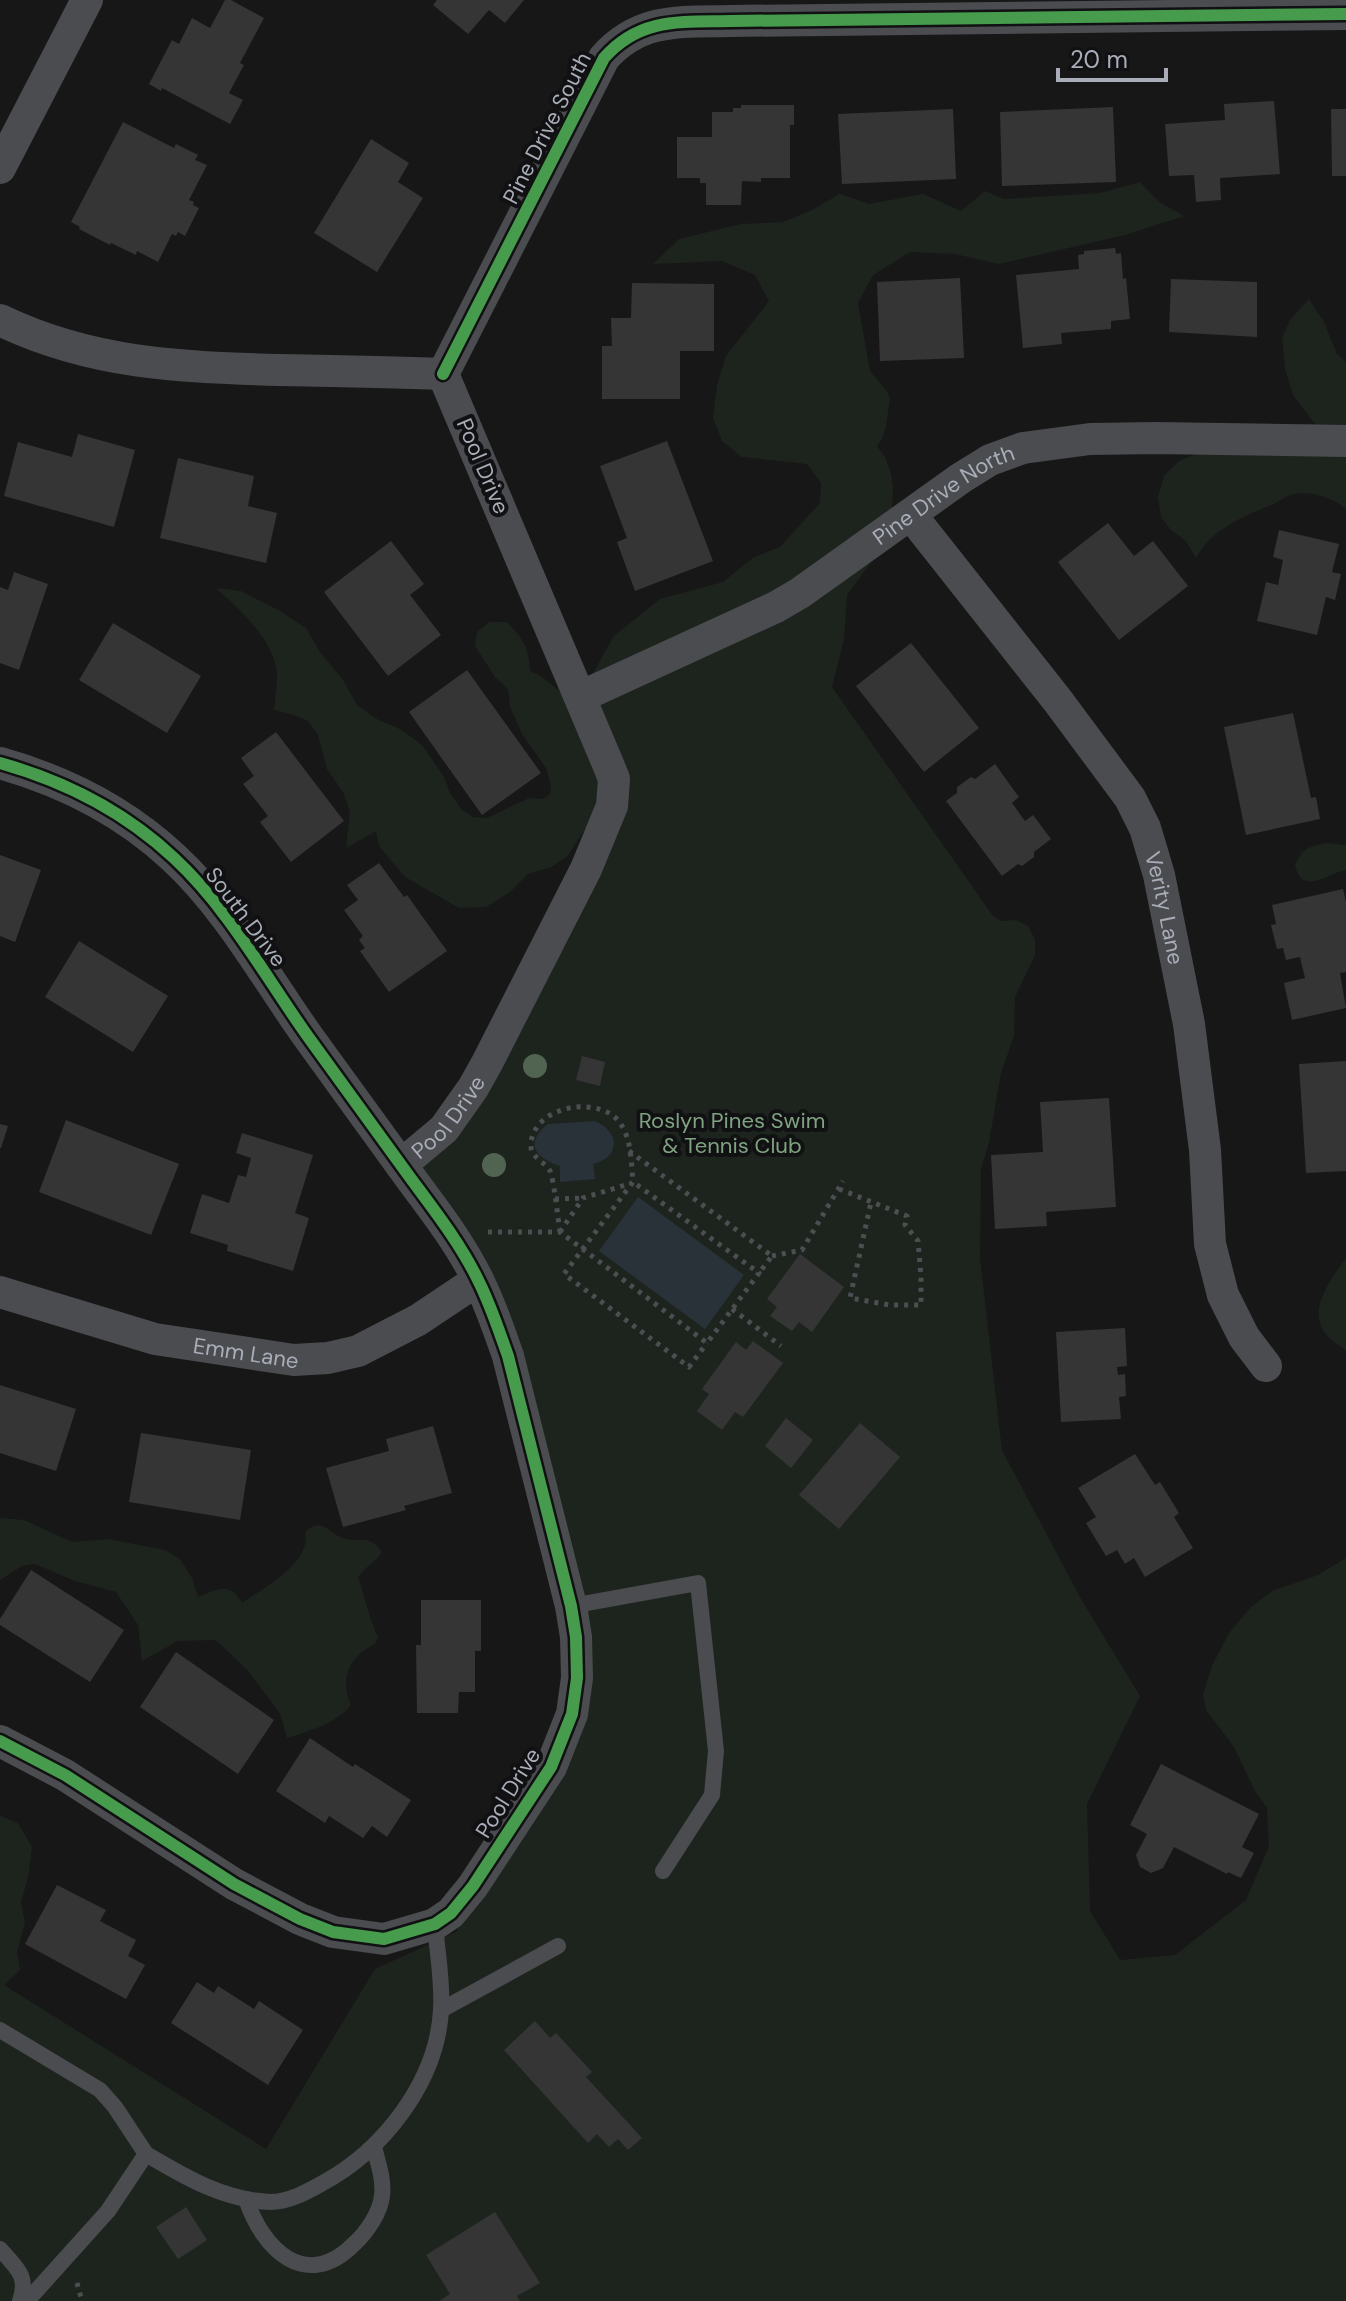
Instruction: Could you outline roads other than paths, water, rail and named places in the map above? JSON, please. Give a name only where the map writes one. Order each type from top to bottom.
[{"type":"street","points":[[0,168],[87,0]]},
{"type":"street","name":"Pine Drive South","points":[[443,374],[604,58],[635,33],[668,23],[699,22],[1346,14]]},
{"type":"street","points":[[0,320],[47,340],[138,362],[184,367],[443,374]]},
{"type":"street","name":"Pool Drive","points":[[0,1741],[65,1775],[234,1884],[300,1919],[333,1932],[384,1939],[435,1924],[451,1913],[473,1886],[551,1767],[572,1714],[577,1678],[576,1637],[571,1606],[508,1356],[478,1280],[451,1233],[401,1165],[444,1129],[473,1088],[586,869],[612,806],[614,779],[443,374]]},
{"type":"street","name":"Pine Drive North","points":[[580,697],[776,607],[961,478],[990,460],[1023,448],[1090,439],[1346,441]]},
{"type":"street","name":"Verity Lane","points":[[911,515],[1058,701],[1130,798],[1145,828],[1159,875],[1189,1024],[1205,1150],[1210,1244],[1223,1295],[1244,1337],[1266,1366]]},
{"type":"street","name":"South Drive","points":[[0,763],[79,791],[136,828],[177,860],[217,907],[401,1165]]},
{"type":"street","name":"Emm Lane","points":[[0,1292],[155,1339],[294,1360],[328,1358],[358,1351],[418,1320],[478,1280]]},
{"type":"lane","points":[[571,1606],[698,1583],[716,1751],[712,1795],[663,1871]]},
{"type":"lane","points":[[0,2030],[100,2090],[146,2154],[187,2178],[234,2198],[273,2202],[299,2196],[342,2173],[374,2147],[415,2094],[433,2052],[441,2010],[435,1924]]},
{"type":"lane","points":[[441,2010],[558,1946]]},
{"type":"lane","points":[[246,2199],[252,2219],[263,2235],[288,2260],[308,2266],[332,2262],[360,2238],[373,2220],[382,2198],[382,2176],[374,2147]]},
{"type":"lane","points":[[27,2301],[108,2211],[146,2154]]},
{"type":"lane","points":[[0,2249],[21,2274],[25,2288],[20,2301]]},
{"type":"park label","name":"Roslyn Pines Swim & Tennis Club","points":[[732,1132]]}]
